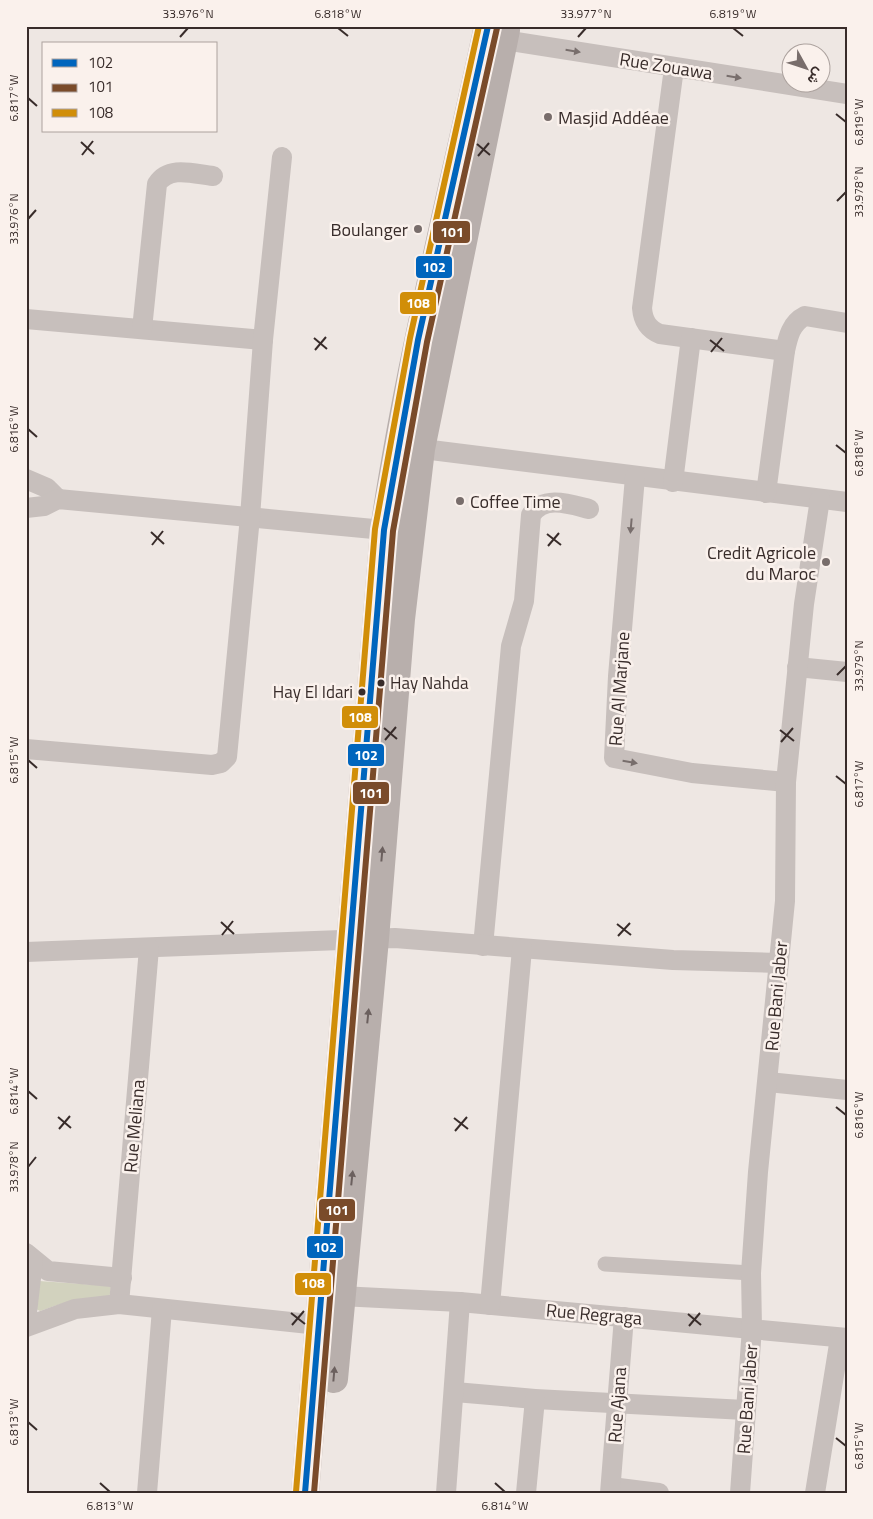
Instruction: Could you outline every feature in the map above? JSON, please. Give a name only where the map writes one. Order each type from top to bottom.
[{"type":"main road","points":[[324,1493],[340,1296],[363,940],[384,530],[409,447],[496,32]]},
{"type":"main road","points":[[306,1493],[319,1325],[401,619],[409,447]]},
{"type":"street","name":"Rue Zouawa","points":[[496,32],[674,68],[847,94]]},
{"type":"street","points":[[674,68],[642,315],[652,330],[660,334],[785,351]]},
{"type":"street","points":[[26,748],[212,765],[224,760],[228,752],[250,517],[263,340],[282,158]]},
{"type":"street","points":[[142,329],[157,184],[162,177],[172,172],[213,176]]},
{"type":"street","points":[[766,493],[785,351],[794,325],[805,316],[847,323]]},
{"type":"street","points":[[26,319],[263,340]]},
{"type":"street","points":[[673,482],[691,338]]},
{"type":"street","points":[[409,447],[673,482],[847,502]]},
{"type":"street","name":"Rue Al Marjane","points":[[635,477],[618,676],[614,758],[692,773],[786,782]]},
{"type":"street","points":[[26,478],[46,488],[58,499]]},
{"type":"street","points":[[26,508],[44,506],[58,499],[384,530]]},
{"type":"street","name":"Rue Bani Jaber","points":[[740,1493],[752,1328],[751,1273],[758,1172],[785,901],[786,782],[797,667],[820,500]]},
{"type":"street","points":[[483,946],[512,646],[524,601],[530,515],[535,509],[547,503],[568,503],[588,509]]},
{"type":"street","points":[[797,667],[847,672]]},
{"type":"street","points":[[26,952],[149,948],[215,943],[395,938],[673,960],[778,963]]},
{"type":"street","name":"Rue Meliana","points":[[119,1304],[149,948]]},
{"type":"street","points":[[490,1305],[522,949]]},
{"type":"street","points":[[768,1082],[847,1090]]},
{"type":"street","points":[[29,1257],[42,1268],[56,1273],[122,1278]]},
{"type":"street","points":[[26,1321],[29,1257]]},
{"type":"street","points":[[605,1264],[751,1273]]},
{"type":"street","name":"Rue Regraga","points":[[340,1296],[460,1302],[843,1338]]},
{"type":"street","points":[[446,1493],[455,1392],[460,1302]]},
{"type":"street","points":[[26,1327],[75,1309],[119,1304],[319,1325]]},
{"type":"street","points":[[147,1493],[162,1309]]},
{"type":"street","name":"Rue Ajana","points":[[611,1490],[616,1403],[624,1317]]},
{"type":"street","points":[[815,1493],[843,1338]]},
{"type":"street","points":[[455,1392],[535,1399],[745,1410]]},
{"type":"street","points":[[526,1493],[535,1399]]},
{"type":"street","points":[[611,1490],[659,1493]]},
{"type":"green space","points":[[39,1281],[111,1286],[109,1300],[100,1298],[83,1299],[66,1302],[40,1311],[36,1309]]},
{"type":"transit line","name":"108","points":[[296,1492],[375,529],[410,338],[479,26]]},
{"type":"transit line","name":"102","points":[[305,1493],[384,530],[418,340],[488,26]]},
{"type":"transit line","name":"101","points":[[314,1493],[393,531],[427,342],[497,28]]},
{"type":"place","name":"Masjid Addéae","points":[[548,117]]},
{"type":"place","name":"Boulanger","points":[[418,229]]},
{"type":"place","name":"Coffee Time","points":[[460,501]]},
{"type":"place","name":"Credit Agricole du Maroc","points":[[826,562]]},
{"type":"place","name":"Hay Nahda","points":[[381,683]]},
{"type":"place","name":"Hay El Idari","points":[[362,692]]}]
